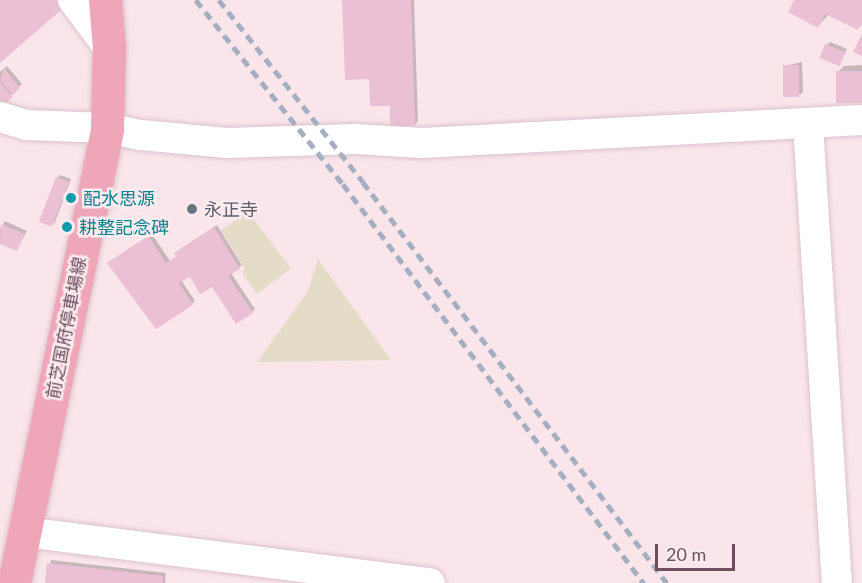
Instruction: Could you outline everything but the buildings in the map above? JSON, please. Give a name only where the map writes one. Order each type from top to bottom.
[{"type":"main road","name":"前芝国府停車場線","points":[[14,583],[107,128],[109,48],[105,0]]},
{"type":"street","points":[[73,0],[109,48]]},
{"type":"street","points":[[0,117],[26,125],[107,128],[141,135],[227,143],[355,139],[422,143],[862,120]]},
{"type":"street","points":[[808,124],[837,583]]},
{"type":"street","points":[[25,532],[430,583]]},
{"type":"shaded area","points":[[248,212],[291,268],[257,294],[243,274],[244,267],[221,230]]},
{"type":"shaded area","points":[[318,259],[391,360],[257,362],[308,291]]},
{"type":"railway","points":[[196,0],[343,184],[644,583]]},
{"type":"railway","points":[[219,0],[363,182],[667,583]]},
{"type":"place","name":"配水思源","points":[[71,198]]},
{"type":"place","name":"永正寺","points":[[192,209]]},
{"type":"place","name":"耕整記念碑","points":[[67,227]]}]
